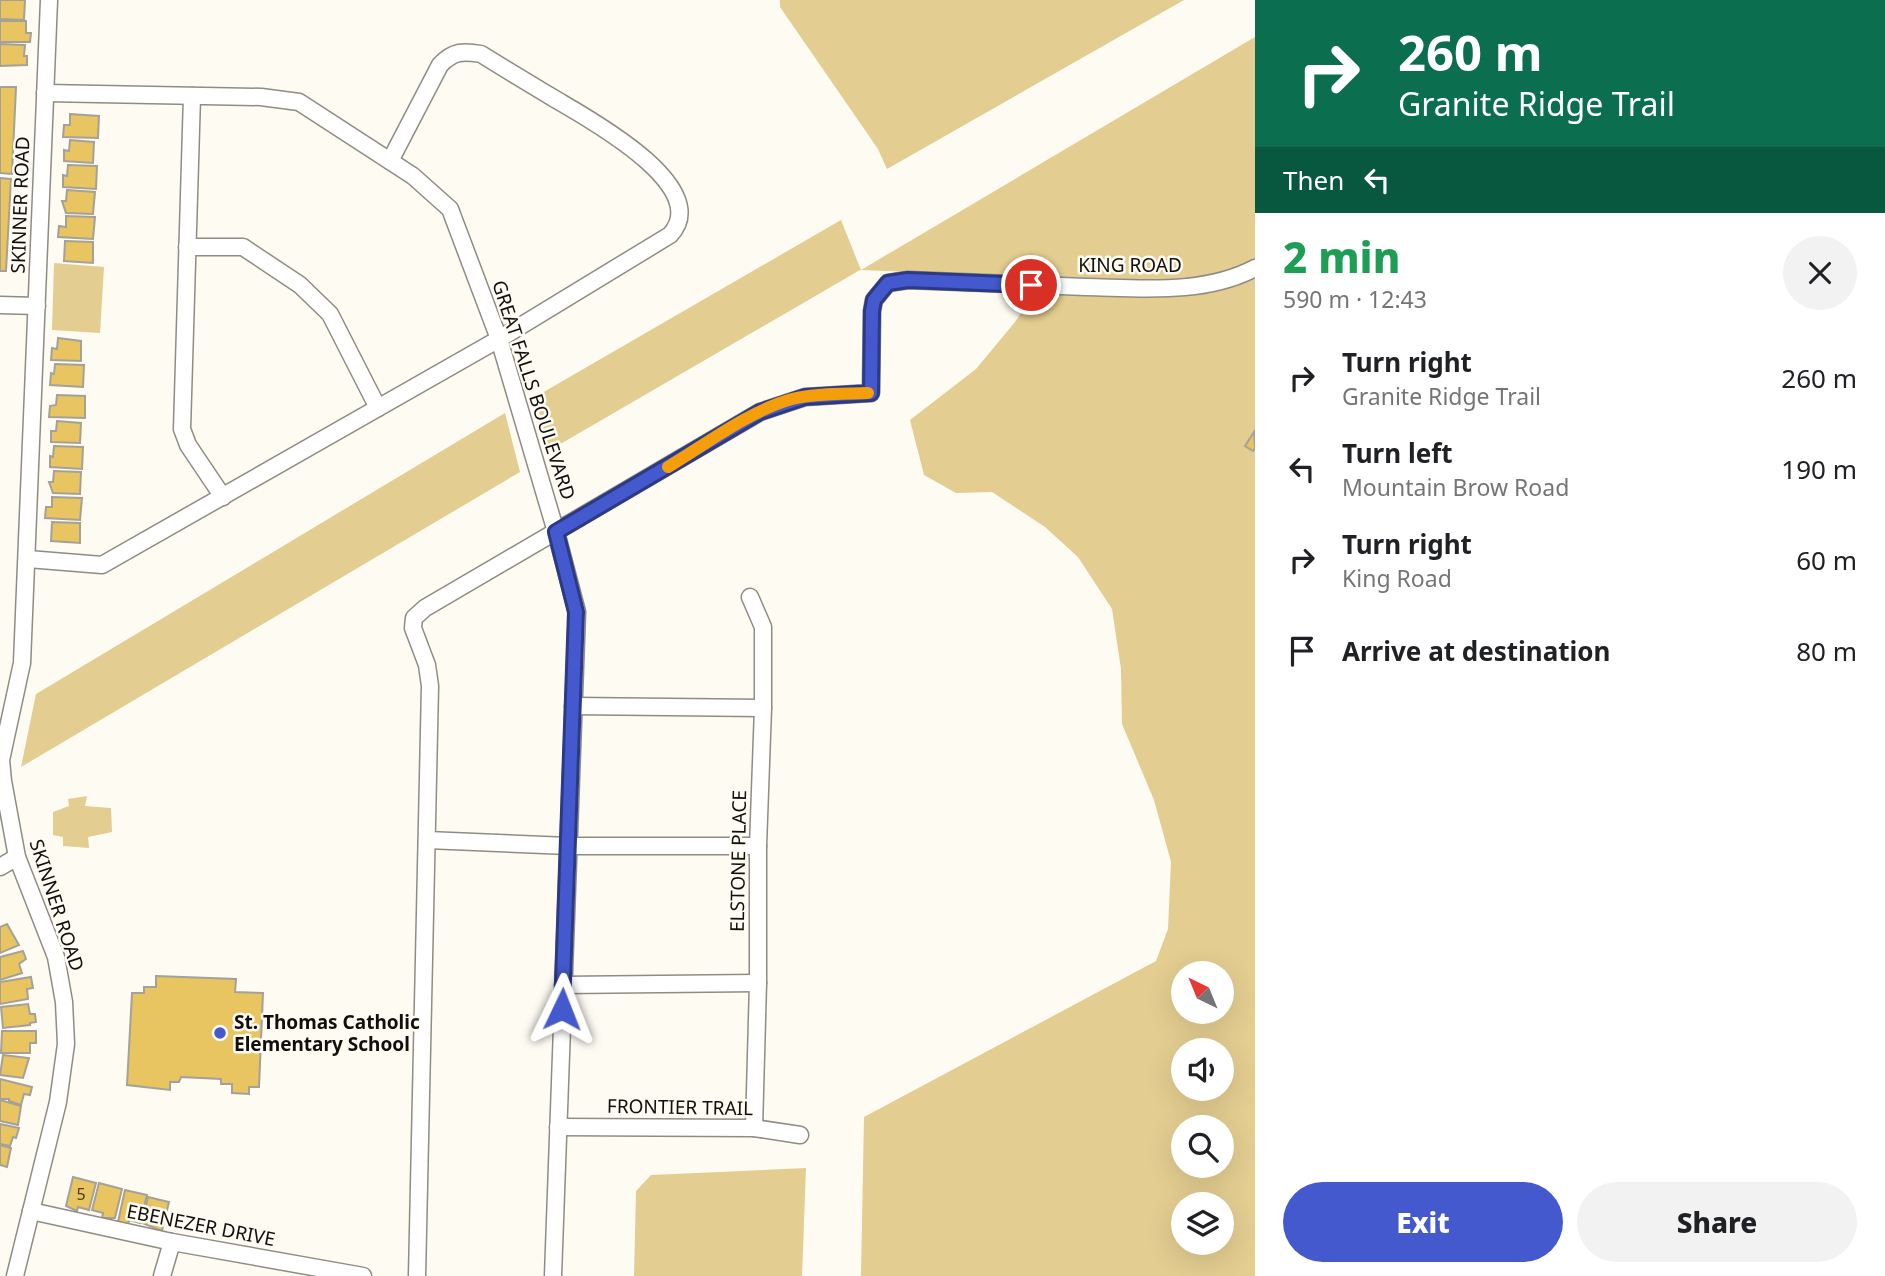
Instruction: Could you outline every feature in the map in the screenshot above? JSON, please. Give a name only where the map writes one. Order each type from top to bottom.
[{"type":"street","name":"SKINNER ROAD","points":[[15,1276],[61,1088],[66,1044],[65,1015],[56,957],[17,857],[1,760],[22,663],[49,0]]},
{"type":"street","points":[[28,559],[102,565],[499,339],[670,235],[678,226],[680,212],[670,187],[648,161],[615,135],[481,54],[464,51],[450,55],[440,65],[390,161]]},
{"type":"street","name":"GREAT FALLS BOULEVARD","points":[[45,93],[261,97],[299,102],[413,176],[450,209],[499,339],[556,532],[576,612],[553,1276]]},
{"type":"street","points":[[192,96],[182,429],[188,445],[223,497]]},
{"type":"street","points":[[187,247],[243,247],[300,285],[330,314],[378,408]]},
{"type":"street","name":"KING ROAD","points":[[556,532],[760,412],[805,397],[871,393],[872,311],[879,292],[888,283],[908,280],[1056,286],[1182,287],[1216,282],[1255,268]]},
{"type":"street","points":[[0,306],[37,306]]},
{"type":"street","points":[[417,1276],[430,686],[427,665],[413,628],[414,618],[425,608],[556,532]]},
{"type":"street","name":"ELSTONE PLACE","points":[[750,597],[763,627],[754,1128]]},
{"type":"street","points":[[573,706],[763,708]]},
{"type":"street","points":[[427,840],[568,846],[758,846]]},
{"type":"street","points":[[0,867],[17,857]]},
{"type":"street","points":[[563,985],[758,984]]},
{"type":"street","name":"FRONTIER TRAIL","points":[[558,1127],[754,1128],[800,1135]]},
{"type":"street","name":"EBENEZER DRIVE","points":[[31,1211],[172,1242],[363,1276]]},
{"type":"street","points":[[162,1276],[172,1242]]},
{"type":"shaded area","points":[[780,0],[1184,0],[887,169],[878,149],[780,7]]},
{"type":"shaded area","points":[[1255,37],[1255,1276],[861,1276],[864,1117],[1156,961],[1168,929],[1171,862],[1154,800],[1122,724],[1121,669],[1112,609],[1078,557],[1045,527],[992,492],[956,493],[924,475],[910,420],[976,369],[1015,322],[1044,277],[860,270],[550,450],[535,397],[841,220],[861,270]]},
{"type":"shaded area","points":[[54,263],[104,267],[100,333],[52,330]]},
{"type":"shaded area","points":[[505,413],[520,472],[21,767],[36,694]]},
{"type":"shaded area","points":[[87,796],[85,806],[111,808],[112,832],[88,837],[89,848],[63,846],[63,837],[53,835],[53,812],[69,806],[68,799]]},
{"type":"shaded area","points":[[806,1168],[802,1276],[634,1276],[636,1191],[651,1175]]},
{"type":"building","points":[[0,0],[25,0],[24,20],[0,19]]},
{"type":"building","points":[[0,21],[26,21],[26,33],[31,33],[30,42],[0,42]]},
{"type":"building","points":[[0,44],[25,45],[27,65],[0,66]]},
{"type":"building","points":[[0,87],[16,87],[12,174],[0,173]]},
{"type":"building","points":[[70,114],[99,116],[98,138],[63,137],[64,125],[70,125]]},
{"type":"building","points":[[70,140],[94,142],[93,163],[64,161],[64,150],[69,151]]},
{"type":"building","points":[[68,165],[97,166],[96,189],[63,187],[63,175],[67,176]]},
{"type":"building","points":[[0,178],[11,179],[6,271],[0,271]]},
{"type":"building","points":[[67,190],[95,192],[93,214],[66,213],[62,201],[66,201]]},
{"type":"building","points":[[66,216],[95,217],[93,239],[58,237],[59,226],[66,227]]},
{"type":"building","points":[[65,241],[93,242],[93,263],[64,261]]},
{"type":"building","points":[[58,338],[81,341],[81,361],[51,360],[52,348],[57,349]]},
{"type":"building","points":[[55,364],[84,365],[83,387],[50,385]]},
{"type":"building","points":[[57,395],[85,396],[85,418],[49,417],[50,406],[56,405]]},
{"type":"building","points":[[57,421],[81,423],[80,443],[51,442],[51,431],[56,431]]},
{"type":"building","points":[[1254,432],[1255,448],[1253,451],[1245,446]]},
{"type":"building","points":[[54,446],[83,447],[82,469],[50,467]]},
{"type":"building","points":[[54,471],[81,472],[80,494],[53,493],[49,482],[53,482]]},
{"type":"building","points":[[52,497],[82,498],[80,520],[45,518],[46,507],[52,507]]},
{"type":"building","points":[[52,522],[80,523],[80,543],[51,541]]},
{"type":"building","points":[[7,924],[19,945],[0,953],[0,927]]},
{"type":"building","points":[[23,951],[26,959],[19,964],[22,973],[0,980],[0,957]]},
{"type":"building","points":[[156,976],[236,979],[235,992],[263,993],[259,1087],[249,1087],[249,1094],[232,1093],[232,1084],[221,1084],[221,1079],[181,1077],[179,1082],[170,1082],[170,1090],[127,1085],[132,993],[144,993],[144,987],[156,987]]},
{"type":"building","points":[[31,977],[33,988],[27,989],[28,999],[0,1004],[0,982]]},
{"type":"building","points":[[28,1004],[30,1014],[35,1014],[36,1022],[3,1028],[1,1007]]},
{"type":"building","points":[[2,1031],[36,1031],[36,1043],[30,1043],[30,1053],[1,1053]]},
{"type":"building","points":[[3,1055],[29,1058],[23,1078],[0,1075]]},
{"type":"building","points":[[0,1079],[32,1087],[30,1095],[24,1094],[21,1105],[9,1099],[0,1099]]},
{"type":"building","points":[[0,1100],[21,1106],[18,1125],[0,1121]]},
{"type":"building","points":[[0,1124],[19,1128],[10,1146],[0,1144]]},
{"type":"building","points":[[0,1145],[11,1148],[7,1167],[0,1165]]},
{"type":"building","points":[[73,1177],[96,1183],[89,1210],[78,1207],[77,1211],[66,1206]]},
{"type":"building","points":[[99,1183],[122,1189],[115,1218],[102,1218],[103,1213],[92,1210]]},
{"type":"building","points":[[125,1190],[147,1195],[140,1223],[129,1220],[128,1225],[118,1222]]},
{"type":"building","points":[[148,1197],[169,1202],[162,1231],[142,1223]]},
{"type":"slow traffic","points":[[668,467],[760,412],[790,400],[868,393]]},
{"type":"place","name":"St. Thomas Catholic Elementary School","points":[[220,1033]]},
{"type":"route","points":[[562,1009],[576,612],[556,532],[760,412],[805,397],[871,393],[872,311],[874,300],[888,283],[908,280],[1031,285]]}]
